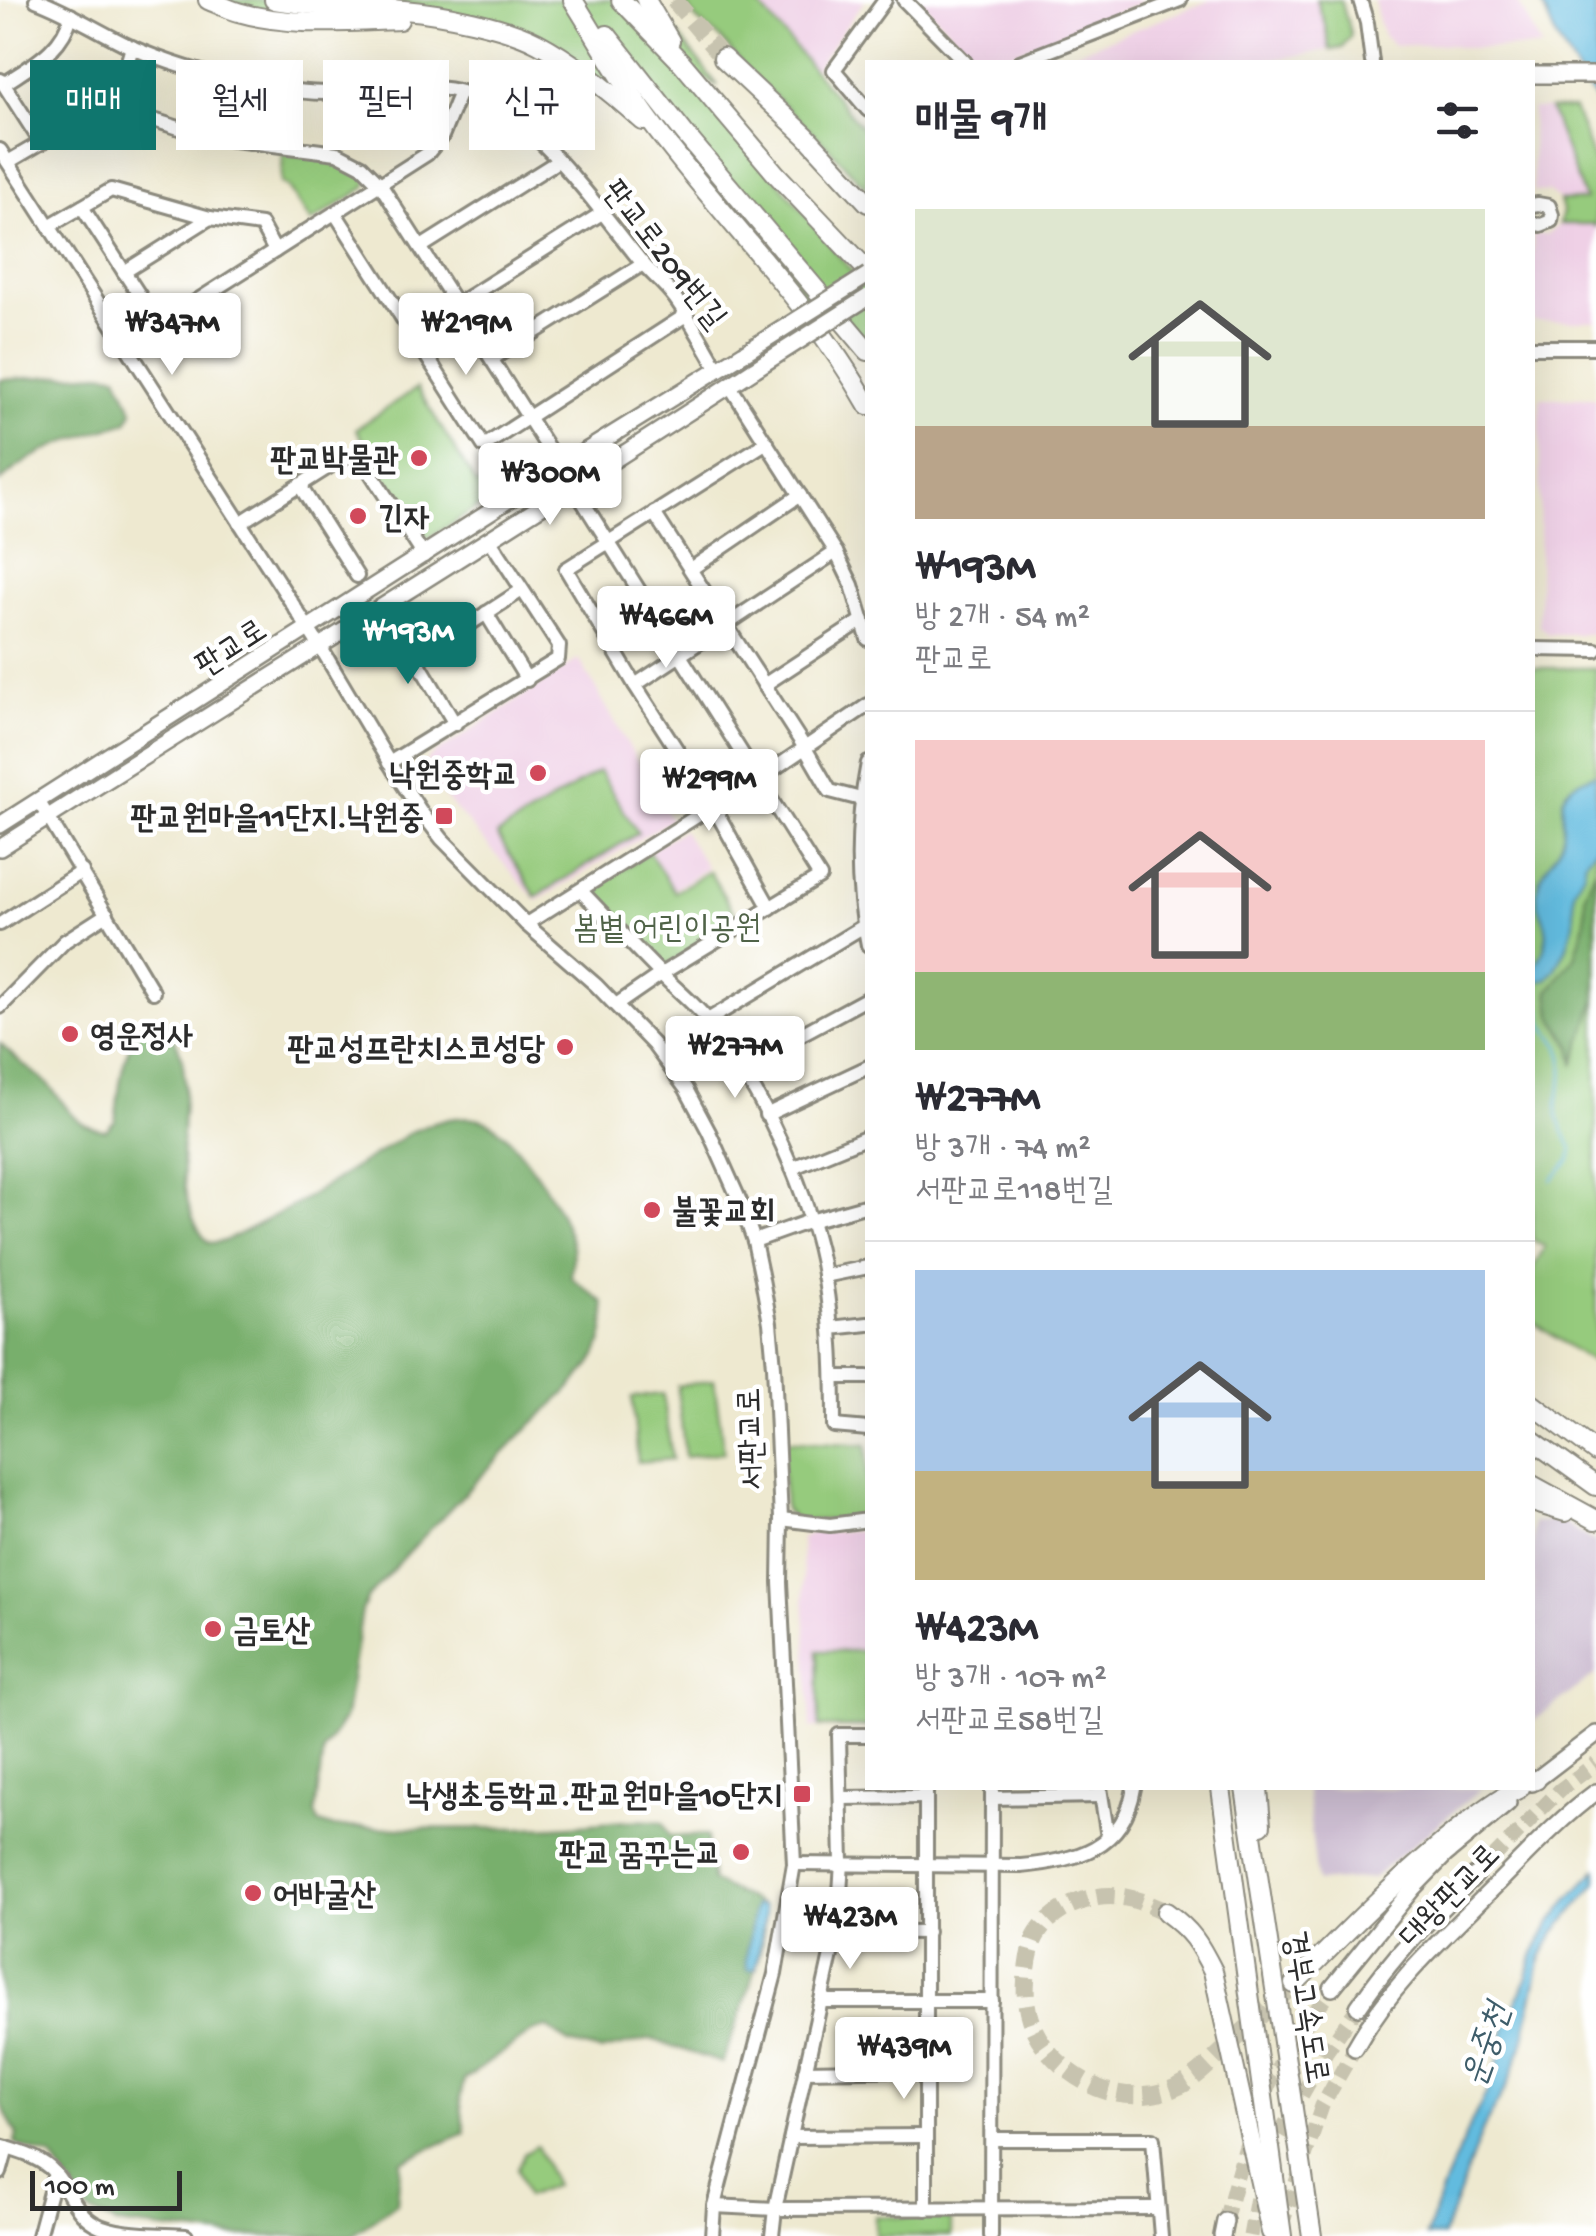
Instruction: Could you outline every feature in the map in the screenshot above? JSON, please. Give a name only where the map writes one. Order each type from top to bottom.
[{"type":"highway","points":[[208,0],[239,12],[281,20],[454,18]]},
{"type":"highway","points":[[274,0],[299,5],[406,10],[502,30],[538,43],[618,99],[665,141]]},
{"type":"highway","points":[[576,0],[665,141],[788,288],[843,362],[865,400]]},
{"type":"highway","points":[[576,0],[865,347]]},
{"type":"highway","points":[[621,0],[865,270]]},
{"type":"highway","points":[[646,0],[682,63]]},
{"type":"highway","points":[[723,58],[806,136],[865,200]]},
{"type":"highway","points":[[1535,1406],[1593,1448]]},
{"type":"highway","points":[[1535,1442],[1596,1486]]},
{"type":"highway","points":[[1535,1487],[1596,1521]]},
{"type":"highway","points":[[1535,1503],[1596,1521]]},
{"type":"highway","name":"경부고속도로","points":[[1217,1790],[1282,2236]]},
{"type":"highway","name":"경부고속도로","points":[[1244,1790],[1312,2236]]},
{"type":"highway","points":[[1258,1790],[1270,1956]]},
{"type":"highway","points":[[1294,1984],[1430,1852],[1516,1790]]},
{"type":"highway","points":[[1166,1912],[1199,1943],[1213,1971],[1271,2236]]},
{"type":"main road","points":[[1535,75],[1596,75]]},
{"type":"main road","name":"판교로","points":[[0,826],[865,275]]},
{"type":"main road","name":"판교로","points":[[0,848],[490,540],[865,298]]},
{"type":"main road","name":"대왕판교로","points":[[1535,1780],[1596,1734]]},
{"type":"main road","name":"대왕판교로","points":[[1332,1988],[1445,1855],[1523,1790]]},
{"type":"main road","name":"대왕판교로","points":[[1354,2048],[1398,1984],[1544,1835],[1596,1792]]},
{"type":"main road","name":"대왕판교로","points":[[1358,2006],[1419,1928],[1476,1875]]},
{"type":"street","name":"판교로209번길","points":[[36,0],[132,47],[214,76],[292,91],[342,93],[427,88],[476,98],[512,119],[558,161],[642,264],[669,290],[718,369]]},
{"type":"street","points":[[865,106],[834,70],[885,0]]},
{"type":"street","points":[[904,0],[963,60]]},
{"type":"street","points":[[1025,60],[1180,0]]},
{"type":"street","points":[[1360,0],[1372,60]]},
{"type":"street","points":[[30,126],[2,81],[54,48],[67,31],[71,15]]},
{"type":"street","points":[[128,60],[132,47]]},
{"type":"street","points":[[126,346],[435,147],[460,92]]},
{"type":"street","points":[[156,120],[226,139],[337,153],[362,166],[380,184],[560,467]]},
{"type":"street","points":[[30,146],[4,156],[308,628]]},
{"type":"street","points":[[420,247],[558,161]]},
{"type":"street","points":[[50,226],[111,190],[210,218],[261,226],[276,251]]},
{"type":"street","points":[[1535,204],[1549,206],[1552,214],[1551,221],[1535,223]]},
{"type":"street","points":[[82,207],[158,324]]},
{"type":"street","points":[[335,213],[484,446],[686,315]]},
{"type":"street","points":[[413,332],[602,213]]},
{"type":"street","points":[[124,272],[210,218]]},
{"type":"street","points":[[492,359],[642,264]]},
{"type":"street","points":[[1535,346],[1596,347]]},
{"type":"street","points":[[730,386],[836,552],[852,584],[865,628]]},
{"type":"street","points":[[767,442],[566,569],[713,806],[770,908]]},
{"type":"street","points":[[240,523],[343,458],[358,458],[424,556]]},
{"type":"street","points":[[300,486],[357,576]]},
{"type":"street","points":[[573,486],[820,877],[616,1006]]},
{"type":"street","points":[[691,570],[800,496]]},
{"type":"street","points":[[654,514],[830,791],[861,799]]},
{"type":"street","points":[[389,763],[527,680],[560,655],[559,646],[490,540]]},
{"type":"street","points":[[634,684],[836,552]]},
{"type":"street","points":[[416,659],[522,590]]},
{"type":"street","points":[[486,613],[527,680]]},
{"type":"street","points":[[764,686],[863,620]]},
{"type":"street","name":"서판교로","points":[[308,628],[389,763],[442,839],[653,1044],[686,1090],[726,1168],[754,1241],[774,1366],[794,1864],[775,1974],[714,2206],[712,2236]]},
{"type":"street","points":[[398,628],[455,724]]},
{"type":"street","points":[[1535,649],[1596,650]]},
{"type":"street","points":[[526,924],[759,779],[865,707]]},
{"type":"street","points":[[865,778],[859,887],[865,931]]},
{"type":"street","points":[[39,802],[153,992]]},
{"type":"street","points":[[0,924],[82,871]]},
{"type":"street","points":[[581,891],[708,1020],[740,1067],[766,1116],[792,1168],[824,1276],[831,1328],[834,1426],[865,1429]]},
{"type":"street","points":[[0,1007],[65,941],[108,914]]},
{"type":"street","points":[[708,1020],[864,926]]},
{"type":"street","points":[[740,1067],[865,1000]]},
{"type":"street","points":[[766,1116],[865,1067]]},
{"type":"street","points":[[792,1168],[865,1138]]},
{"type":"street","points":[[754,1241],[865,1206]]},
{"type":"street","points":[[824,1276],[865,1268]]},
{"type":"street","points":[[831,1328],[865,1324]]},
{"type":"street","points":[[834,1377],[865,1377]]},
{"type":"street","points":[[780,1519],[830,1526],[865,1520]]},
{"type":"street","points":[[772,2236],[837,1931],[842,1863],[839,1735],[865,1736]]},
{"type":"street","points":[[794,1864],[1021,1866],[1072,1858],[1094,1848],[1126,1818],[1133,1790]]},
{"type":"street","points":[[842,1798],[926,1792],[926,2209]]},
{"type":"street","points":[[991,2236],[992,1793],[1100,1792],[1108,1837]]},
{"type":"street","points":[[837,1931],[927,1932]]},
{"type":"street","points":[[821,2001],[992,2001]]},
{"type":"street","points":[[805,2071],[926,2069]]},
{"type":"street","points":[[791,2137],[925,2136]]},
{"type":"street","points":[[992,2139],[1153,2139],[1160,2236]]},
{"type":"street","points":[[0,2174],[4,2147],[33,2157],[55,2173],[101,2231],[186,2236]]},
{"type":"street","points":[[38,2236],[55,2173]]},
{"type":"street","points":[[714,2206],[1157,2208]]},
{"type":"shaded area","points":[[755,0],[865,0],[814,70]]},
{"type":"shaded area","points":[[919,0],[1140,0],[1141,3],[995,60],[978,59]]},
{"type":"shaded area","points":[[1211,0],[1316,0],[1330,50],[1271,60],[1056,60]]},
{"type":"shaded area","points":[[1374,0],[1517,0],[1542,48],[1395,46],[1383,36]]},
{"type":"shaded area","points":[[1535,109],[1550,109],[1586,201],[1560,201],[1549,192],[1535,191]]},
{"type":"shaded area","points":[[1560,224],[1595,224],[1596,321],[1535,321],[1535,235],[1548,234]]},
{"type":"shaded area","points":[[1540,398],[1596,398],[1596,634],[1548,634],[1539,625]]},
{"type":"shaded area","name":"낙원중학교","points":[[579,659],[671,820],[537,901],[436,787],[426,760]]},
{"type":"shaded area","points":[[683,830],[707,868],[674,889],[650,850]]},
{"type":"shaded area","points":[[1535,1522],[1562,1522],[1596,1543],[1596,1674],[1535,1720]]},
{"type":"shaded area","points":[[865,1531],[865,1729],[811,1728],[801,1538],[813,1532]]},
{"type":"shaded area","points":[[1306,1790],[1480,1790],[1373,1878],[1317,1882]]},
{"type":"green space","points":[[208,0],[651,0],[718,86],[685,67],[865,288],[865,336],[788,288],[665,141],[595,87],[595,60],[560,60],[538,43],[454,18],[319,22]]},
{"type":"green space","points":[[681,0],[755,0],[865,132],[865,187],[719,37],[697,20]]},
{"type":"green space","points":[[1316,0],[1341,0],[1351,35],[1342,48],[1330,50]]},
{"type":"green space","points":[[1550,109],[1574,109],[1596,166],[1596,228],[1594,224],[1560,224],[1560,201],[1585,200]]},
{"type":"green space","points":[[283,154],[337,160],[368,178],[366,187],[311,222],[281,183]]},
{"type":"green space","points":[[117,375],[133,411],[127,422],[44,452],[0,482],[0,380]]},
{"type":"green space","points":[[417,388],[477,485],[535,451],[543,464],[429,538],[420,536],[356,429]]},
{"type":"green space","points":[[1535,668],[1596,668],[1596,1365],[1535,1323],[1535,1264],[1545,1247],[1535,1241]]},
{"type":"green space","points":[[599,771],[638,833],[536,897],[497,835]]},
{"type":"green space","name":"봄볕 어린이공원","points":[[649,852],[675,892],[709,871],[740,923],[659,966],[597,901],[598,885]]},
{"type":"green space","points":[[1596,868],[1596,999],[1574,1063],[1571,1046],[1552,1015],[1549,991],[1575,957],[1585,923],[1585,894]]},
{"type":"green space","points":[[161,1016],[178,1047],[184,1070],[184,1185],[195,1223],[209,1243],[225,1241],[295,1205],[411,1132],[448,1119],[477,1118],[511,1141],[538,1176],[568,1232],[573,1254],[571,1277],[604,1303],[602,1341],[584,1372],[368,1597],[362,1610],[345,1717],[323,1751],[315,1813],[319,1823],[331,1827],[471,1829],[663,1822],[670,1836],[707,1836],[712,1881],[763,1906],[757,1962],[722,2063],[651,2039],[600,2051],[569,2043],[548,2028],[533,2031],[464,2080],[460,2099],[465,2133],[401,2161],[397,2202],[352,2236],[228,2236],[116,2224],[89,2212],[52,2157],[14,2144],[17,2135],[0,2103],[0,1043],[44,1081],[76,1118],[106,1130],[115,1121],[124,1061],[130,1047],[147,1024]]},
{"type":"green space","points":[[714,1380],[724,1452],[685,1457],[677,1386]]},
{"type":"green space","points":[[663,1394],[672,1459],[638,1462],[632,1397]]},
{"type":"green space","points":[[781,1440],[865,1445],[865,1519],[797,1521],[785,1510]]},
{"type":"green space","points":[[818,1651],[865,1651],[865,1727],[819,1727]]},
{"type":"green space","points":[[537,2146],[555,2185],[526,2197],[517,2168],[524,2154]]},
{"type":"green space","points":[[875,2216],[951,2220],[951,2236],[875,2236]]},
{"type":"water","points":[[1540,0],[1596,0],[1596,102],[1557,40]]},
{"type":"water","points":[[1596,773],[1596,847],[1574,890],[1574,923],[1566,949],[1555,970],[1547,979],[1537,982],[1535,968],[1546,932],[1537,898],[1538,885],[1561,842],[1564,795],[1574,784]]},
{"type":"water","points":[[1596,1870],[1596,1884],[1555,1932],[1541,1957],[1522,2048],[1483,2129],[1443,2236],[1426,2236],[1468,2129],[1495,2075],[1507,2017],[1522,1991],[1534,1953],[1551,1922]]},
{"type":"water","points":[[754,1905],[763,1906],[765,1915],[756,1969],[748,1970],[746,1960]]},
{"type":"waterway","points":[[1540,1009],[1543,1024],[1563,1058],[1557,1116],[1572,1150],[1570,1160],[1552,1180]]},
{"type":"tunnel","points":[[674,0],[723,58]]},
{"type":"tunnel","points":[[1476,1875],[1560,1790],[1596,1763]]},
{"type":"tunnel","points":[[1166,1912],[1122,1897],[1098,1897],[1062,1910],[1043,1926],[1034,1941],[1026,1986],[1030,2019],[1048,2051],[1087,2083],[1128,2095],[1149,2095],[1179,2086],[1204,2068],[1294,1984]]},
{"type":"tunnel","points":[[1225,2221],[1249,2136],[1268,2087],[1332,1988]]},
{"type":"tunnel","points":[[1268,2155],[1326,2052],[1358,2007]]},
{"type":"tunnel","points":[[1281,2227],[1322,2106],[1355,2048]]},
{"type":"tunnel","points":[[1250,2236],[1259,2186]]},
{"type":"place","name":"판교박물관","points":[[419,458]]},
{"type":"place","name":"긴자","points":[[358,516]]},
{"type":"place","name":"낙원중학교","points":[[538,773]]},
{"type":"place","name":"판교원마을11단지.낙원중","points":[[444,816]]},
{"type":"place","name":"영운정사","points":[[70,1034]]},
{"type":"place","name":"판교성프란치스코성당","points":[[565,1047]]},
{"type":"place","name":"불꽃교회","points":[[652,1210]]},
{"type":"place","name":"금토산","points":[[213,1629]]},
{"type":"place","name":"낙생초등학교.판교원마을10단지","points":[[802,1794]]},
{"type":"place","name":"판교 꿈꾸는교","points":[[741,1852]]},
{"type":"place","name":"어바굴산","points":[[253,1893]]},
{"type":"water label","name":"운중천","points":[[1484,2044]]}]
